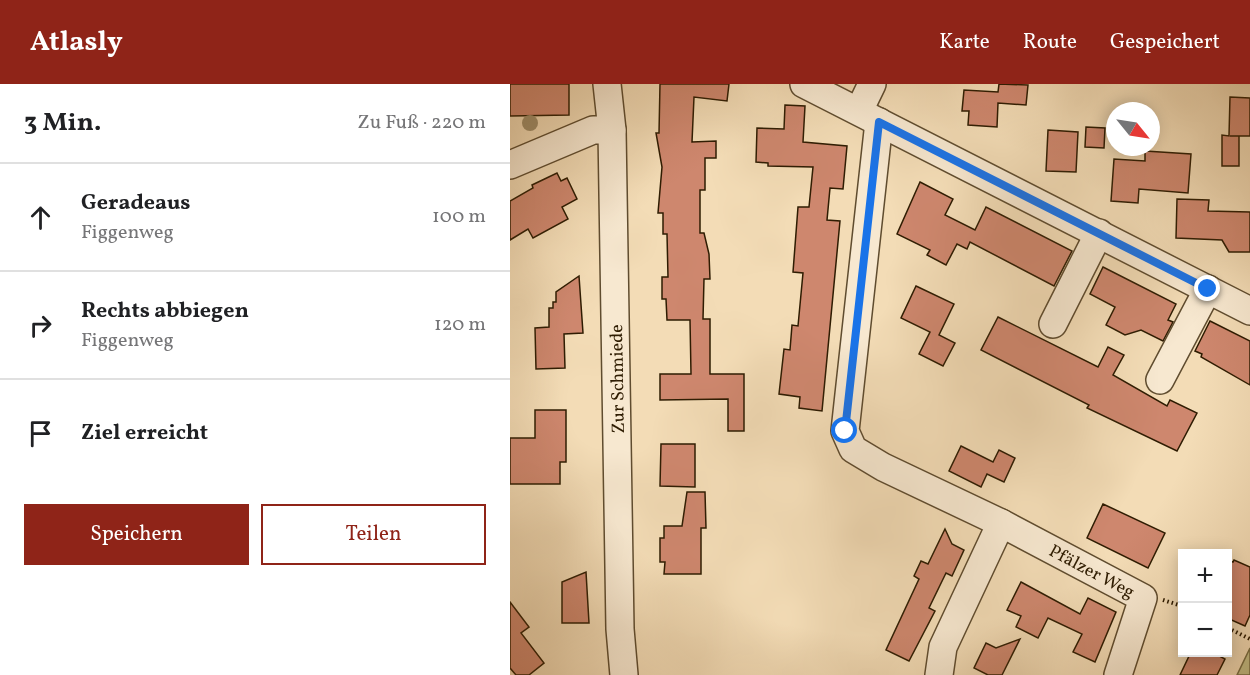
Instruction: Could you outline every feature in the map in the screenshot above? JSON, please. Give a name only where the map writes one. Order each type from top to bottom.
[{"type":"street","name":"Zur Schmiede","points":[[607,84],[612,130],[620,629],[624,675]]},
{"type":"street","points":[[804,84],[1250,310]]},
{"type":"street","points":[[869,117],[872,84]]},
{"type":"street","name":"Pfälzer Weg","points":[[869,117],[845,431],[853,449],[883,467],[1001,523],[1143,598],[1118,675]]},
{"type":"street","points":[[510,165],[593,130],[612,130]]},
{"type":"street","points":[[1053,324],[1099,233]]},
{"type":"street","points":[[1161,380],[1208,289]]},
{"type":"street","points":[[939,675],[943,647],[1001,523]]},
{"type":"path","points":[[1232,630],[1250,639]]},
{"type":"shaded area","points":[[1250,648],[1250,675],[1237,675]]},
{"type":"building","points":[[510,84],[569,84],[569,115],[510,116]]},
{"type":"building","points":[[660,84],[729,84],[727,101],[694,97],[692,142],[716,141],[716,158],[705,158],[705,190],[700,190],[700,233],[704,233],[709,254],[710,279],[704,279],[703,319],[710,319],[710,374],[744,374],[744,431],[728,431],[728,399],[660,400],[660,374],[691,374],[690,320],[667,320],[666,299],[662,299],[662,277],[668,277],[667,234],[663,234],[663,213],[658,213],[662,167],[656,133],[659,133]]},
{"type":"building","points":[[999,84],[1028,85],[1026,105],[998,103],[997,127],[968,125],[969,111],[962,111],[964,90],[998,92]]},
{"type":"building","points":[[1230,97],[1250,98],[1250,136],[1239,136],[1239,166],[1222,166],[1222,135],[1229,136]]},
{"type":"building","points":[[785,105],[805,106],[803,142],[847,146],[843,189],[830,188],[827,220],[840,221],[822,411],[799,408],[800,397],[779,394],[784,349],[790,350],[792,325],[798,326],[803,273],[793,272],[798,207],[809,207],[813,167],[768,166],[768,163],[756,162],[757,128],[784,129]]},
{"type":"building","points":[[1086,127],[1105,128],[1104,148],[1085,147]]},
{"type":"building","points":[[1048,130],[1078,132],[1076,172],[1046,171]]},
{"type":"building","points":[[1160,152],[1191,154],[1188,193],[1139,189],[1138,203],[1111,201],[1114,159],[1145,161],[1145,156],[1160,156]]},
{"type":"building","points":[[557,173],[561,181],[567,178],[577,199],[562,207],[568,219],[533,238],[528,229],[510,240],[510,201],[533,188],[532,185]]},
{"type":"building","points":[[920,182],[953,199],[945,215],[975,230],[986,207],[1072,251],[1054,286],[970,242],[967,249],[957,244],[946,265],[927,255],[930,250],[897,234]]},
{"type":"building","points":[[1177,199],[1209,200],[1208,211],[1250,212],[1250,252],[1229,252],[1222,240],[1176,238]]},
{"type":"building","points":[[1103,267],[1176,304],[1168,320],[1173,322],[1163,341],[1141,330],[1125,335],[1106,325],[1115,307],[1090,294]]},
{"type":"building","points":[[579,276],[583,333],[564,334],[565,368],[536,369],[535,328],[549,327],[549,308],[553,308],[553,302],[556,302],[556,292]]},
{"type":"building","points":[[916,286],[954,304],[939,335],[955,343],[943,366],[919,354],[930,332],[901,318]]},
{"type":"building","points":[[998,317],[1098,367],[1108,347],[1124,355],[1113,375],[1167,406],[1170,400],[1197,413],[1177,451],[1087,408],[1089,405],[981,350]]},
{"type":"building","points":[[1210,321],[1250,341],[1250,385],[1201,357],[1202,354],[1195,351]]},
{"type":"building","points":[[535,410],[566,410],[566,462],[560,462],[560,484],[510,484],[510,438],[535,438]]},
{"type":"building","points":[[661,444],[695,444],[695,487],[660,486]]},
{"type":"building","points":[[961,446],[993,462],[999,450],[1015,458],[1004,482],[987,474],[981,487],[949,471]]},
{"type":"building","points":[[687,492],[705,492],[706,528],[701,528],[701,574],[664,574],[665,562],[660,562],[660,538],[664,538],[664,526],[682,526]]},
{"type":"building","points":[[1103,504],[1165,533],[1148,568],[1087,538]]},
{"type":"building","points":[[945,529],[952,544],[964,550],[952,576],[946,573],[929,608],[935,611],[909,661],[886,650],[919,579],[914,576],[921,561],[928,564]]},
{"type":"building","points":[[1234,560],[1250,567],[1250,615],[1245,626],[1232,620],[1232,562]]},
{"type":"building","points":[[586,572],[589,623],[562,623],[562,582]]},
{"type":"building","points":[[1021,582],[1080,614],[1088,598],[1116,612],[1095,662],[1073,652],[1082,634],[1048,618],[1038,638],[1016,627],[1021,616],[1007,610]]},
{"type":"building","points":[[510,602],[529,627],[521,633],[544,663],[529,675],[516,675],[510,668]]},
{"type":"building","points":[[1020,639],[1002,675],[988,675],[974,668],[986,643],[996,648]]},
{"type":"building","points":[[1189,657],[1225,659],[1217,675],[1180,675]]},
{"type":"route","points":[[845,431],[879,122],[1208,289]]}]
